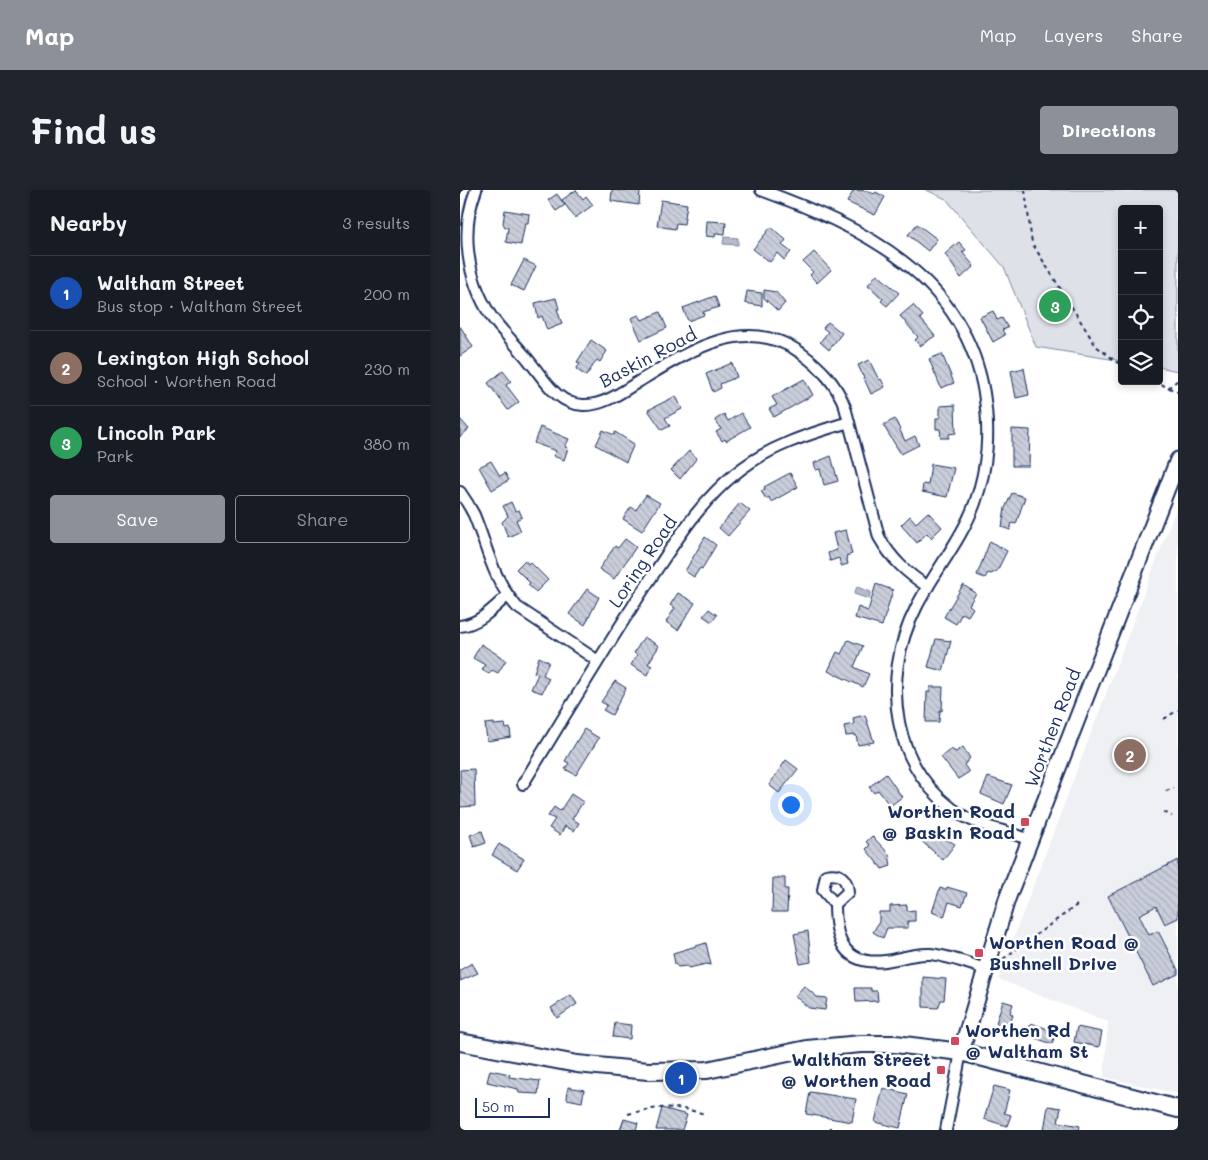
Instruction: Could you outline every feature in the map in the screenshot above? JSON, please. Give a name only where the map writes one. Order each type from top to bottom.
[{"type":"main road","name":"Worthen Road","points":[[961,1052],[1007,899],[1178,460]]},
{"type":"main road","points":[[460,1042],[577,1064],[648,1071],[707,1070],[807,1049],[861,1044],[895,1044],[961,1052],[1178,1109]]},
{"type":"street","name":"Baskin Road","points":[[476,190],[466,230],[467,254],[478,291],[491,316],[548,385],[566,402],[585,406],[612,399],[695,349],[721,338],[743,336],[770,339],[792,347],[812,361],[839,390],[880,537],[888,554],[905,572],[928,587]]},
{"type":"street","points":[[761,190],[850,229],[902,259],[926,280],[944,300],[957,318],[971,346],[982,380],[989,424],[983,481],[958,540],[928,587],[907,629],[897,664],[896,717],[905,745],[927,784],[952,808],[968,818],[1030,840]]},
{"type":"street","name":"Loring Road","points":[[523,784],[598,661],[701,505],[736,472],[757,458],[782,444],[849,422]]},
{"type":"street","points":[[460,492],[474,515],[488,558],[507,596],[517,607],[598,661]]},
{"type":"street","points":[[460,626],[466,625],[487,614],[507,596]]},
{"type":"street","points":[[835,904],[839,937],[845,950],[856,959],[885,961],[909,955],[929,954],[951,958],[985,969]]},
{"type":"street","name":"Worthen Road","points":[[946,1130],[961,1052]]},
{"type":"path","points":[[1025,190],[1032,243],[1096,346],[1118,363]]},
{"type":"path","points":[[1168,388],[1178,380]]},
{"type":"path","points":[[1162,385],[1178,392]]},
{"type":"path","points":[[1164,719],[1178,710]]},
{"type":"path","points":[[1166,791],[1174,788]]},
{"type":"path","points":[[1164,812],[1172,816]]},
{"type":"path","points":[[1003,959],[1077,905]]},
{"type":"path","points":[[628,1114],[664,1106],[683,1108],[705,1114]]},
{"type":"shaded area","points":[[926,190],[1178,190],[1178,371],[1163,368],[1163,205],[1118,205],[1118,360],[1036,347],[1004,267],[946,199]]},
{"type":"shaded area","points":[[1178,503],[1178,1094],[1104,1077],[1108,1022],[998,979]]},
{"type":"water","points":[[724,237],[738,238],[738,245],[723,244]]},
{"type":"water","points":[[857,587],[871,592],[869,599],[854,594]]},
{"type":"building","points":[[576,190],[583,199],[586,196],[593,205],[575,218],[562,200]]},
{"type":"building","points":[[612,190],[640,191],[639,205],[611,201]]},
{"type":"building","points":[[854,190],[868,191],[874,194],[876,192],[885,197],[875,215],[847,202]]},
{"type":"building","points":[[557,194],[565,205],[556,211],[548,200]]},
{"type":"building","points":[[661,200],[687,204],[684,224],[676,223],[675,229],[657,226]]},
{"type":"building","points":[[505,210],[529,214],[528,223],[525,223],[521,245],[506,242],[508,227],[505,227],[503,223]]},
{"type":"building","points":[[707,221],[726,222],[725,234],[716,233],[715,237],[706,236]]},
{"type":"building","points":[[917,224],[937,239],[928,251],[908,235]]},
{"type":"building","points":[[771,227],[786,240],[782,245],[791,252],[784,260],[777,253],[770,262],[753,249]]},
{"type":"building","points":[[959,242],[966,250],[962,252],[974,266],[961,278],[945,254]]},
{"type":"building","points":[[814,252],[831,270],[817,283],[810,275],[813,272],[803,262]]},
{"type":"building","points":[[524,260],[536,266],[524,291],[511,285]]},
{"type":"building","points":[[877,274],[899,293],[887,306],[881,301],[883,299],[868,285]]},
{"type":"building","points":[[764,290],[776,292],[785,303],[778,311],[764,298]]},
{"type":"building","points":[[747,291],[762,293],[762,306],[745,303]]},
{"type":"building","points":[[715,296],[719,307],[703,312],[704,315],[688,321],[683,308]]},
{"type":"building","points":[[556,298],[562,324],[547,330],[542,316],[538,318],[535,303]]},
{"type":"building","points":[[913,305],[923,316],[920,318],[935,336],[920,346],[915,340],[918,337],[900,316]]},
{"type":"building","points":[[993,311],[997,320],[1002,318],[1008,328],[1002,330],[1005,335],[993,342],[980,317]]},
{"type":"building","points":[[660,312],[667,328],[641,340],[631,318],[639,315],[642,320]]},
{"type":"building","points":[[828,322],[842,333],[829,350],[820,342],[828,332],[823,328]]},
{"type":"building","points":[[460,326],[473,347],[460,356]]},
{"type":"building","points":[[591,340],[607,351],[600,362],[597,360],[586,376],[576,369],[580,364],[577,362]]},
{"type":"building","points":[[942,354],[954,383],[941,388],[929,359]]},
{"type":"building","points":[[869,360],[879,380],[881,379],[885,387],[871,394],[858,365]]},
{"type":"building","points":[[732,363],[737,377],[720,384],[721,388],[713,392],[706,374]]},
{"type":"building","points":[[1024,368],[1029,395],[1016,398],[1011,371]]},
{"type":"building","points":[[503,371],[511,381],[506,385],[519,402],[508,410],[488,383]]},
{"type":"building","points":[[804,379],[813,395],[774,417],[769,409],[777,405],[772,397]]},
{"type":"building","points":[[676,396],[682,409],[665,418],[670,426],[662,430],[648,410]]},
{"type":"building","points":[[955,405],[956,433],[949,434],[949,438],[941,438],[940,429],[936,429],[936,418],[940,418],[940,406]]},
{"type":"building","points":[[741,413],[750,427],[726,441],[725,439],[722,441],[716,432],[721,429],[715,420],[724,414],[728,421]]},
{"type":"building","points":[[460,419],[469,429],[460,437]]},
{"type":"building","points":[[895,419],[905,441],[915,436],[919,445],[901,454],[883,425]]},
{"type":"building","points":[[540,427],[569,439],[565,447],[568,448],[564,460],[553,456],[556,451],[534,443]]},
{"type":"building","points":[[1012,429],[1030,430],[1029,466],[1012,466]]},
{"type":"building","points":[[603,430],[614,435],[615,432],[634,444],[626,462],[596,445]]},
{"type":"building","points":[[689,451],[697,458],[680,479],[671,470]]},
{"type":"building","points":[[831,456],[838,481],[824,485],[820,469],[816,470],[814,463]]},
{"type":"building","points":[[491,461],[500,476],[505,473],[509,480],[492,490],[479,467]]},
{"type":"building","points":[[931,464],[954,468],[947,497],[922,492],[923,484],[928,485]]},
{"type":"building","points":[[790,473],[798,487],[771,502],[769,497],[766,499],[761,491],[765,489],[764,487]]},
{"type":"building","points":[[1012,493],[1025,497],[1016,524],[1012,523],[1010,530],[1002,527],[1005,508]]},
{"type":"building","points":[[646,495],[660,503],[642,531],[623,519],[631,507],[636,510]]},
{"type":"building","points":[[511,502],[515,511],[519,510],[522,517],[516,520],[521,531],[508,537],[502,522],[508,516],[503,506]]},
{"type":"building","points":[[740,503],[750,511],[728,536],[719,528]]},
{"type":"building","points":[[928,512],[942,527],[931,538],[927,533],[917,543],[901,525],[910,516],[916,523]]},
{"type":"building","points":[[846,530],[852,554],[846,556],[848,564],[841,566],[839,558],[830,561],[828,553],[837,550],[833,533]]},
{"type":"building","points":[[705,537],[716,545],[702,569],[700,568],[694,577],[685,571]]},
{"type":"building","points":[[625,539],[636,547],[614,579],[599,569],[615,546],[618,548]]},
{"type":"building","points":[[990,541],[1007,551],[997,571],[991,574],[988,573],[985,578],[977,575]]},
{"type":"building","points":[[525,560],[528,564],[530,562],[548,580],[536,592],[516,569]]},
{"type":"building","points":[[876,584],[893,590],[882,626],[855,618],[858,607],[868,611]]},
{"type":"building","points":[[963,585],[976,593],[969,605],[973,608],[968,616],[962,613],[956,624],[944,617]]},
{"type":"building","points":[[587,589],[599,597],[585,625],[569,614]]},
{"type":"building","points":[[678,593],[695,603],[678,630],[666,622],[675,608],[670,605]]},
{"type":"building","points":[[709,609],[717,615],[712,622],[703,616]]},
{"type":"building","points":[[644,637],[659,646],[648,664],[652,666],[647,675],[631,665],[637,655],[634,653]]},
{"type":"building","points":[[936,639],[951,641],[943,671],[928,667]]},
{"type":"building","points":[[848,640],[863,646],[854,667],[869,674],[863,687],[828,671],[837,652],[841,654]]},
{"type":"building","points":[[481,644],[506,660],[498,673],[492,670],[489,674],[482,670],[485,665],[473,658]]},
{"type":"building","points":[[539,657],[549,662],[543,675],[549,678],[542,693],[531,689],[538,674],[534,673]]},
{"type":"building","points":[[615,681],[626,688],[612,715],[603,710],[607,705],[601,702]]},
{"type":"building","points":[[930,687],[943,687],[942,711],[940,710],[939,722],[926,722],[927,692],[930,692]]},
{"type":"building","points":[[865,715],[874,742],[858,745],[856,735],[846,736],[844,726],[854,724],[853,718]]},
{"type":"building","points":[[494,723],[494,725],[505,724],[506,729],[510,728],[511,737],[487,741],[485,724]]},
{"type":"building","points":[[584,729],[599,738],[576,775],[565,769],[569,763],[565,761]]},
{"type":"building","points":[[963,747],[970,758],[964,765],[969,772],[958,779],[941,757],[951,749],[956,752]]},
{"type":"building","points":[[786,760],[798,769],[779,793],[769,785]]},
{"type":"building","points":[[474,769],[475,806],[460,807],[460,770]]},
{"type":"building","points":[[886,774],[902,797],[890,806],[878,790],[874,793],[869,787]]},
{"type":"building","points":[[988,777],[1012,785],[1004,804],[981,794]]},
{"type":"building","points":[[571,794],[583,802],[572,819],[579,823],[574,831],[565,826],[560,835],[549,828],[555,819],[548,816],[554,807],[560,811]]},
{"type":"building","points":[[482,831],[486,843],[474,847],[470,835]]},
{"type":"building","points":[[924,831],[929,834],[931,831],[955,844],[943,860],[918,838]]},
{"type":"building","points":[[872,836],[889,854],[891,866],[882,869],[866,849],[870,845],[866,842]]},
{"type":"building","points":[[499,844],[524,859],[517,870],[492,855]]},
{"type":"building","points":[[1178,860],[1178,918],[1165,924],[1156,906],[1139,915],[1149,935],[1158,931],[1178,970],[1178,974],[1153,986],[1108,896]]},
{"type":"building","points":[[773,878],[785,878],[785,889],[788,889],[787,912],[772,912]]},
{"type":"building","points":[[947,887],[967,893],[962,906],[949,902],[944,917],[932,912],[940,888],[946,890]]},
{"type":"building","points":[[907,905],[907,911],[915,910],[915,921],[908,921],[908,928],[887,928],[883,938],[873,932],[879,922],[879,912],[890,912],[890,906]]},
{"type":"building","points":[[808,931],[811,962],[800,964],[794,934]]},
{"type":"building","points":[[706,943],[711,965],[706,964],[689,968],[686,966],[678,967],[675,964],[673,953]]},
{"type":"building","points":[[472,963],[478,973],[460,981],[460,970]]},
{"type":"building","points":[[923,977],[946,979],[944,1000],[941,1000],[938,1008],[923,1007]]},
{"type":"building","points":[[804,986],[817,997],[827,998],[825,1010],[809,1008],[795,996]]},
{"type":"building","points":[[855,988],[871,988],[871,991],[877,991],[878,1001],[856,1002]]},
{"type":"building","points":[[571,995],[577,1004],[557,1018],[551,1008]]},
{"type":"building","points":[[1003,1001],[1013,1004],[1010,1013],[1013,1015],[1009,1027],[996,1023]]},
{"type":"building","points":[[615,1023],[631,1025],[630,1039],[613,1037]]},
{"type":"building","points":[[1031,1023],[1056,1032],[1052,1044],[1027,1035]]},
{"type":"building","points":[[1077,1027],[1102,1032],[1099,1047],[1074,1042]]},
{"type":"building","points":[[490,1070],[510,1074],[509,1077],[540,1081],[538,1094],[519,1093],[518,1089],[487,1082]]},
{"type":"building","points":[[994,1086],[1010,1090],[1004,1113],[1011,1115],[1007,1126],[984,1119]]},
{"type":"building","points":[[568,1087],[584,1090],[582,1102],[567,1099]]},
{"type":"building","points":[[883,1088],[908,1094],[900,1128],[875,1122]]},
{"type":"building","points":[[810,1092],[856,1099],[852,1122],[806,1114]]},
{"type":"building","points":[[1048,1106],[1061,1108],[1058,1122],[1080,1126],[1079,1130],[1044,1130]]},
{"type":"building","points":[[662,1108],[687,1115],[682,1130],[656,1130]]},
{"type":"building","points":[[624,1119],[638,1123],[636,1130],[620,1130]]},
{"type":"place","name":"Lincoln Park","points":[[1055,306]]},
{"type":"place","name":"Lexington High School","points":[[1130,755]]},
{"type":"place","name":"Worthen Road @ Baskin Road","points":[[1025,822]]},
{"type":"place","name":"Worthen Road @ Bushnell Drive","points":[[979,953]]},
{"type":"place","name":"Worthen Rd @ Waltham St","points":[[955,1041]]},
{"type":"place","name":"Waltham Street @ Worthen Road","points":[[941,1070]]},
{"type":"place","name":"Waltham Street","points":[[681,1078]]}]
